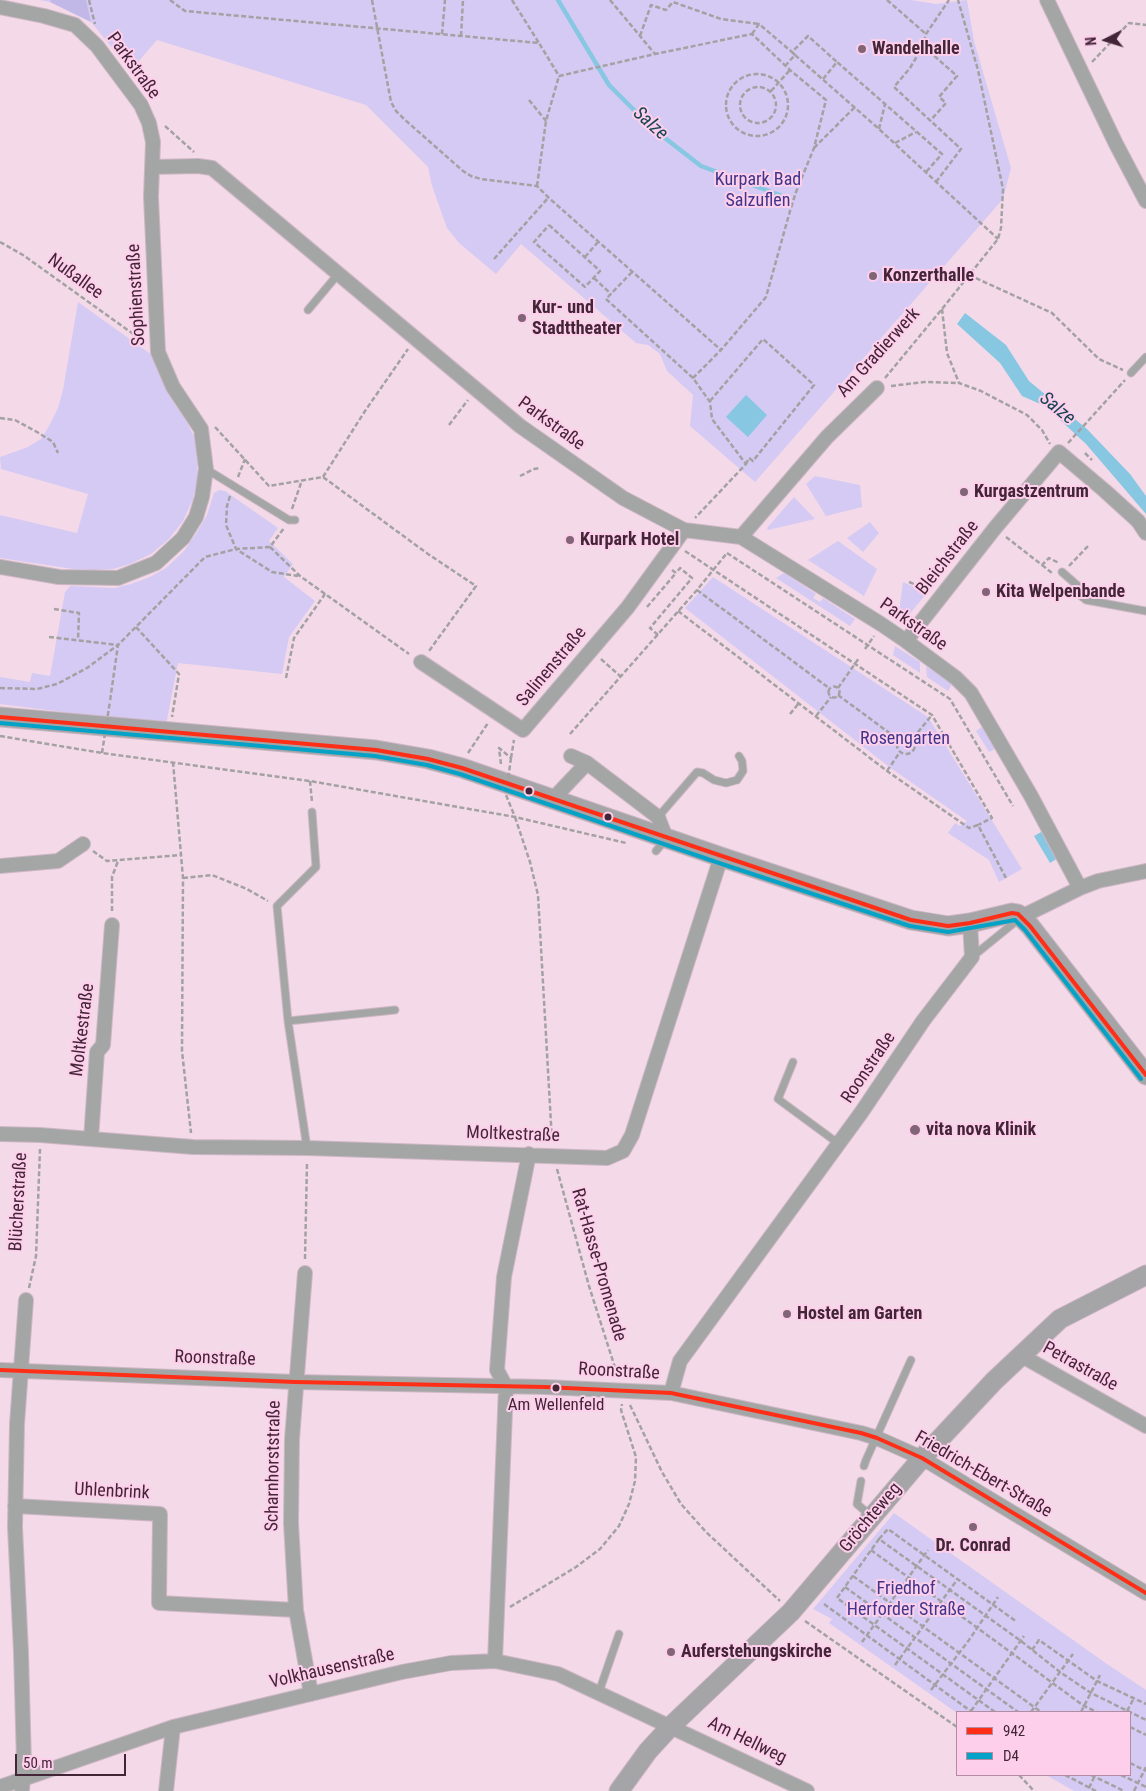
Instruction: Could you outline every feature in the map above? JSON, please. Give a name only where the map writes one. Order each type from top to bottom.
[{"type":"main road","points":[[0,717],[376,750],[428,759],[462,768],[552,800],[661,844],[721,857],[910,920],[948,926],[1012,913],[1021,917],[1146,1075]]},
{"type":"main road","name":"Gröchteweg","points":[[619,1791],[648,1751],[671,1726],[791,1612],[922,1458],[994,1382],[1060,1319],[1146,1275]]},
{"type":"street","points":[[1047,0],[1146,202]]},
{"type":"street","name":"Parkstraße","points":[[0,7],[75,25],[97,46],[142,105],[150,123],[153,142],[153,167]]},
{"type":"street","points":[[153,167],[198,166],[212,168]]},
{"type":"street","name":"Sophienstraße","points":[[0,567],[60,577],[118,578],[156,563],[183,538],[196,516],[202,497],[206,469],[201,429],[173,387],[158,352],[151,197],[153,167]]},
{"type":"street","name":"Parkstraße","points":[[212,168],[520,426],[624,498],[684,530],[741,537],[797,570],[906,641],[956,678],[971,693],[1031,796],[1080,888]]},
{"type":"street","name":"Am Gradierwerk","points":[[741,537],[827,437],[877,388]]},
{"type":"street","points":[[1063,448],[1138,522],[1146,533]]},
{"type":"street","name":"Bleichstraße","points":[[906,641],[995,528],[1063,448]]},
{"type":"street","name":"Salinenstraße","points":[[421,662],[524,730],[628,607],[684,530]]},
{"type":"street","points":[[571,756],[586,764],[658,817],[661,844]]},
{"type":"street","points":[[552,800],[586,764]]},
{"type":"street","points":[[0,866],[58,861],[83,844]]},
{"type":"street","name":"Moltkestraße","points":[[0,1134],[40,1135],[193,1147],[307,1148],[607,1158],[623,1151],[632,1135],[721,857]]},
{"type":"street","points":[[1021,917],[1098,881],[1146,871]]},
{"type":"street","points":[[970,923],[972,957]]},
{"type":"street","name":"Moltkestraße","points":[[92,1139],[97,1052],[103,1045],[112,924]]},
{"type":"street","name":"Roonstraße","points":[[0,1370],[295,1382],[545,1387],[671,1393],[680,1362],[839,1144],[923,1021],[972,957]]},
{"type":"street","points":[[495,1661],[506,1387],[497,1370],[504,1277],[529,1154]]},
{"type":"street","name":"Scharnhorststraße","points":[[305,1273],[295,1382],[291,1523],[296,1610],[311,1694]]},
{"type":"street","points":[[23,1785],[15,1506],[17,1424],[26,1300]]},
{"type":"street","name":"Petrastraße","points":[[1022,1356],[1146,1426]]},
{"type":"street","name":"Friedrich-Ebert-Straße","points":[[671,1393],[877,1438],[922,1458],[1146,1593]]},
{"type":"street","name":"Uhlenbrink","points":[[15,1506],[160,1514],[159,1604],[296,1610]]},
{"type":"street","name":"Volkhausenstraße","points":[[0,1788],[23,1785],[173,1727],[402,1672],[451,1663],[495,1661],[558,1674],[671,1726]]},
{"type":"street","name":"Am Hellweg","points":[[671,1726],[807,1791]]},
{"type":"street","points":[[166,1791],[173,1727]]},
{"type":"lane","points":[[308,310],[339,273]]},
{"type":"lane","points":[[1131,373],[1146,357]]},
{"type":"lane","points":[[206,469],[292,520]]},
{"type":"lane","points":[[1064,568],[1078,586],[1077,593],[1086,600],[1146,610]]},
{"type":"lane","points":[[658,817],[697,772],[726,783],[737,780],[743,771],[742,761],[739,756]]},
{"type":"lane","points":[[307,1148],[288,1021],[277,906],[316,867],[312,812]]},
{"type":"lane","points":[[972,957],[1021,917]]},
{"type":"lane","points":[[288,1021],[395,1010]]},
{"type":"lane","points":[[793,1062],[778,1099],[839,1144]]},
{"type":"lane","points":[[864,1466],[911,1360]]},
{"type":"lane","points":[[861,1481],[857,1504],[872,1517]]},
{"type":"lane","points":[[599,1692],[619,1634]]},
{"type":"path","points":[[170,0],[184,11],[539,43]]},
{"type":"path","points":[[372,0],[391,102],[404,120],[471,176],[481,180],[537,186],[548,198],[721,350]]},
{"type":"path","points":[[442,34],[445,0]]},
{"type":"path","points":[[461,36],[463,0]]},
{"type":"path","points":[[512,0],[559,76],[546,121],[537,186]]},
{"type":"path","points":[[610,0],[655,54]]},
{"type":"path","points":[[888,0],[926,34]]},
{"type":"path","points":[[936,182],[961,149],[894,87],[910,68],[923,46],[926,34],[949,0]]},
{"type":"path","points":[[640,36],[651,5],[666,10],[673,2],[721,19],[759,24],[879,128],[998,238],[1001,228],[1002,189],[978,70],[958,0]]},
{"type":"path","points":[[1082,72],[1129,23],[1146,25]]},
{"type":"path","points":[[559,76],[752,34],[759,24]]},
{"type":"path","points":[[693,378],[721,350],[766,297],[796,192],[814,148],[826,100],[785,66],[752,34]]},
{"type":"path","points":[[792,52],[808,36],[942,154],[926,172]]},
{"type":"path","points":[[923,46],[957,76],[939,97],[946,103],[930,121]]},
{"type":"path","points":[[785,66],[795,55]]},
{"type":"path","points":[[823,79],[836,62]]},
{"type":"path","points":[[771,91],[790,70]]},
{"type":"path","points":[[758,74],[773,78],[779,83],[784,89],[788,103],[785,118],[781,125],[775,131],[759,136],[743,132],[736,127],[726,105],[731,89],[736,83],[743,78],[758,74]]},
{"type":"path","points":[[760,86],[771,91],[776,103],[776,109],[769,120],[757,123],[745,118],[740,107],[740,100],[747,90],[760,86]]},
{"type":"path","points":[[529,100],[546,121]]},
{"type":"path","points":[[879,128],[885,104]]},
{"type":"path","points":[[814,148],[855,107]]},
{"type":"path","points":[[163,124],[212,168]]},
{"type":"path","points":[[895,143],[916,132]]},
{"type":"path","points":[[494,259],[548,198]]},
{"type":"path","points":[[549,224],[585,257],[600,271],[585,287],[534,242],[549,224]]},
{"type":"path","name":"Am Gradierwerk","points":[[877,388],[998,238]]},
{"type":"path","name":"Nußallee","points":[[0,242],[23,255],[158,352]]},
{"type":"path","points":[[585,257],[598,242]]},
{"type":"path","points":[[633,272],[606,300],[693,378],[710,402],[712,419],[746,464]]},
{"type":"path","points":[[877,388],[924,382],[959,383],[981,391],[1027,415],[1042,430],[1049,442],[1063,448],[1131,373],[1099,359],[1052,313],[969,275]]},
{"type":"path","points":[[594,278],[611,294]]},
{"type":"path","points":[[942,309],[946,354],[959,383]]},
{"type":"path","points":[[324,477],[365,411],[415,338]]},
{"type":"path","points":[[684,530],[746,464],[749,458],[753,461],[814,386],[763,339],[710,402]]},
{"type":"path","points":[[449,424],[476,389]]},
{"type":"path","points":[[0,418],[15,420],[45,437],[53,442],[58,453]]},
{"type":"path","points":[[0,688],[37,689],[57,684],[87,668],[118,645],[205,557],[236,549],[270,547],[300,576],[421,662],[476,586],[428,554],[324,477],[269,486],[245,459]]},
{"type":"path","points":[[520,476],[540,468]]},
{"type":"path","points":[[270,547],[292,520],[302,480]]},
{"type":"path","points":[[226,506],[226,525],[236,549],[272,572],[300,576]]},
{"type":"path","points":[[995,528],[1047,569]]},
{"type":"path","points":[[570,734],[658,635],[741,537]]},
{"type":"path","points":[[674,544],[932,715],[992,818],[969,828],[887,771],[678,611]]},
{"type":"path","points":[[1042,565],[1050,558],[1064,568],[1089,545]]},
{"type":"path","points":[[727,553],[950,699],[1013,806]]},
{"type":"path","points":[[646,609],[680,568],[692,578],[650,628],[658,635]]},
{"type":"path","points":[[671,570],[676,573]]},
{"type":"path","points":[[909,582],[941,598]]},
{"type":"path","points":[[697,590],[829,688]]},
{"type":"path","points":[[286,678],[294,638],[325,594]]},
{"type":"path","points":[[54,609],[80,613],[78,640]]},
{"type":"path","points":[[136,628],[179,674],[172,719]]},
{"type":"path","points":[[49,637],[118,645]]},
{"type":"path","points":[[102,752],[118,645]]},
{"type":"path","points":[[838,695],[838,688],[859,658]]},
{"type":"path","points":[[829,688],[833,686],[838,688]]},
{"type":"path","points":[[829,688],[828,693],[831,697]]},
{"type":"path","points":[[831,697],[836,698],[838,695]]},
{"type":"path","points":[[838,695],[898,740]]},
{"type":"path","points":[[816,716],[831,697]]},
{"type":"path","points":[[790,714],[799,703]]},
{"type":"path","points":[[476,756],[468,753],[496,711]]},
{"type":"path","points":[[913,738],[932,715]]},
{"type":"path","points":[[0,736],[310,781],[515,817],[628,844]]},
{"type":"path","points":[[898,740],[905,736],[913,738]]},
{"type":"path","points":[[900,752],[909,753],[914,750],[913,738]]},
{"type":"path","name":"Rat-Hasse-Promenade","points":[[513,740],[506,795],[530,862],[538,895],[553,1155],[589,1286],[623,1392],[662,1472],[681,1504],[706,1532],[791,1612],[956,1726]]},
{"type":"path","points":[[898,740],[897,747],[900,752]]},
{"type":"path","points":[[492,762],[501,765],[499,748],[511,758]]},
{"type":"path","points":[[887,771],[900,752]]},
{"type":"path","points":[[173,761],[183,878],[182,1051],[193,1147]]},
{"type":"path","points":[[310,781],[312,812]]},
{"type":"path","points":[[978,825],[1006,878]]},
{"type":"path","points":[[83,844],[107,861],[181,855]]},
{"type":"path","points":[[112,924],[112,876],[118,861]]},
{"type":"path","points":[[183,878],[212,875],[247,889],[277,906]]},
{"type":"path","name":"Blücherstraße","points":[[26,1300],[36,1256],[40,1135]]},
{"type":"path","points":[[305,1273],[307,1148]]},
{"type":"path","points":[[496,1616],[576,1567],[600,1549],[619,1526],[629,1504],[635,1481],[636,1457],[621,1410],[623,1392]]},
{"type":"path","points":[[994,1711],[837,1598],[888,1529],[992,1606],[1017,1622]]},
{"type":"path","points":[[879,1539],[1021,1641],[1060,1672],[1091,1693],[1125,1711]]},
{"type":"path","points":[[871,1550],[1084,1706],[1096,1711]]},
{"type":"path","points":[[862,1642],[928,1550]]},
{"type":"path","points":[[853,1576],[1040,1711]]},
{"type":"path","points":[[896,1665],[957,1580]]},
{"type":"path","points":[[845,1587],[1017,1711]]},
{"type":"path","points":[[931,1690],[998,1597]]},
{"type":"path","points":[[824,1604],[970,1711]]},
{"type":"path","points":[[972,1711],[1024,1636]]},
{"type":"path","points":[[1032,1650],[1039,1640],[1097,1681],[1146,1704]]},
{"type":"path","points":[[1032,1711],[1073,1654]]},
{"type":"path","points":[[1082,1711],[1100,1675]]},
{"type":"path","points":[[1128,1711],[1134,1698]]},
{"type":"path","points":[[1131,1714],[1146,1720]]},
{"type":"path","points":[[1131,1728],[1146,1735]]},
{"type":"path","points":[[1131,1764],[1145,1769],[1134,1791]]},
{"type":"path","points":[[1019,1776],[1034,1791]]},
{"type":"path","points":[[1067,1776],[1096,1791]]},
{"type":"path","points":[[1089,1788],[1095,1776],[1124,1791]]},
{"type":"path","points":[[1124,1776],[1146,1787]]},
{"type":"green space","name":"Kurpark Bad Salzuflen","points":[[39,0],[911,0],[936,4],[967,0],[974,41],[1011,168],[1003,199],[755,482],[690,426],[693,395],[667,371],[660,354],[648,345],[636,343],[521,244],[496,274],[459,243],[447,228],[432,186],[428,167],[366,105],[157,40],[131,70],[91,22],[50,2]]},
{"type":"green space","points":[[78,302],[152,355],[166,391],[188,424],[195,439],[198,477],[193,499],[183,521],[169,539],[151,554],[130,564],[113,569],[73,569],[0,558],[0,515],[77,533],[88,494],[1,469],[0,457],[28,447],[41,439],[49,426],[58,408],[63,390]]},
{"type":"green space","points":[[815,476],[860,485],[862,507],[826,516],[806,484]]},
{"type":"green space","points":[[219,490],[225,491],[278,528],[269,541],[293,564],[284,577],[315,601],[289,637],[282,674],[178,663],[166,725],[0,704],[0,677],[30,682],[32,673],[50,676],[65,592],[70,586],[114,588],[150,577],[166,568],[184,551],[197,532],[207,515],[214,493]]},
{"type":"green space","points":[[794,497],[815,519],[768,530],[767,528]]},
{"type":"green space","points":[[870,522],[879,533],[863,552],[847,538]]},
{"type":"green space","points":[[838,541],[877,569],[864,596],[808,560]]},
{"type":"green space","points":[[784,573],[816,594],[813,598],[820,602],[823,598],[855,619],[850,626],[776,578]]},
{"type":"green space","name":"Rosengarten","points":[[713,577],[928,717],[1022,869],[999,882],[989,860],[948,833],[955,823],[960,826],[967,821],[892,769],[685,608]]},
{"type":"green space","points":[[903,582],[927,593],[902,623],[898,620]]},
{"type":"green space","points":[[895,646],[920,662],[920,673],[893,655]]},
{"type":"green space","points":[[926,666],[952,684],[948,691],[927,677]]},
{"type":"green space","points":[[982,727],[995,749],[989,752],[976,731]]},
{"type":"green space","name":"Friedhof Herforder Straße","points":[[894,1513],[1146,1690],[1146,1791],[1074,1791],[1048,1776],[1131,1776],[1131,1711],[956,1712],[829,1623],[832,1619],[813,1609]]},
{"type":"shaded area","points":[[51,0],[86,0],[91,22],[50,2]]},
{"type":"water","points":[[965,313],[1006,345],[1029,381],[1087,429],[1130,474],[1146,496],[1146,514],[1086,444],[1045,406],[1022,396],[1000,363],[957,324]]},
{"type":"water","points":[[746,395],[767,415],[748,437],[726,417]]},
{"type":"water","points":[[1043,831],[1058,858],[1050,863],[1034,836]]},
{"type":"waterway","name":"Salze","points":[[558,0],[609,85],[652,128],[701,166],[785,197]]},
{"type":"transit line","name":"942","points":[[0,717],[376,750],[428,759],[462,768],[911,920],[948,926],[1012,913],[1018,914],[1030,926],[1146,1075]]},
{"type":"transit line","name":"D4","points":[[0,723],[375,756],[427,765],[460,774],[910,926],[948,932],[1015,920],[1025,930],[1141,1079]]},
{"type":"transit line","name":"942","points":[[0,1370],[295,1382],[545,1387],[671,1393],[877,1438],[922,1458],[1146,1593]]},
{"type":"place","name":"Wandelhalle","points":[[862,49]]},
{"type":"place","name":"Konzerthalle","points":[[873,276]]},
{"type":"place","name":"Kur- und Stadttheater","points":[[522,318]]},
{"type":"place","name":"Kurgastzentrum","points":[[964,492]]},
{"type":"place","name":"Kurpark Hotel","points":[[570,540]]},
{"type":"place","name":"Kita Welpenbande","points":[[986,592]]},
{"type":"place","name":"vita nova Klinik","points":[[915,1130]]},
{"type":"place","name":"Hostel am Garten","points":[[787,1314]]},
{"type":"place","name":"Am Wellenfeld","points":[[556,1388]]},
{"type":"place","name":"Dr. Conrad","points":[[973,1527]]},
{"type":"place","name":"Auferstehungskirche","points":[[671,1652]]}]
